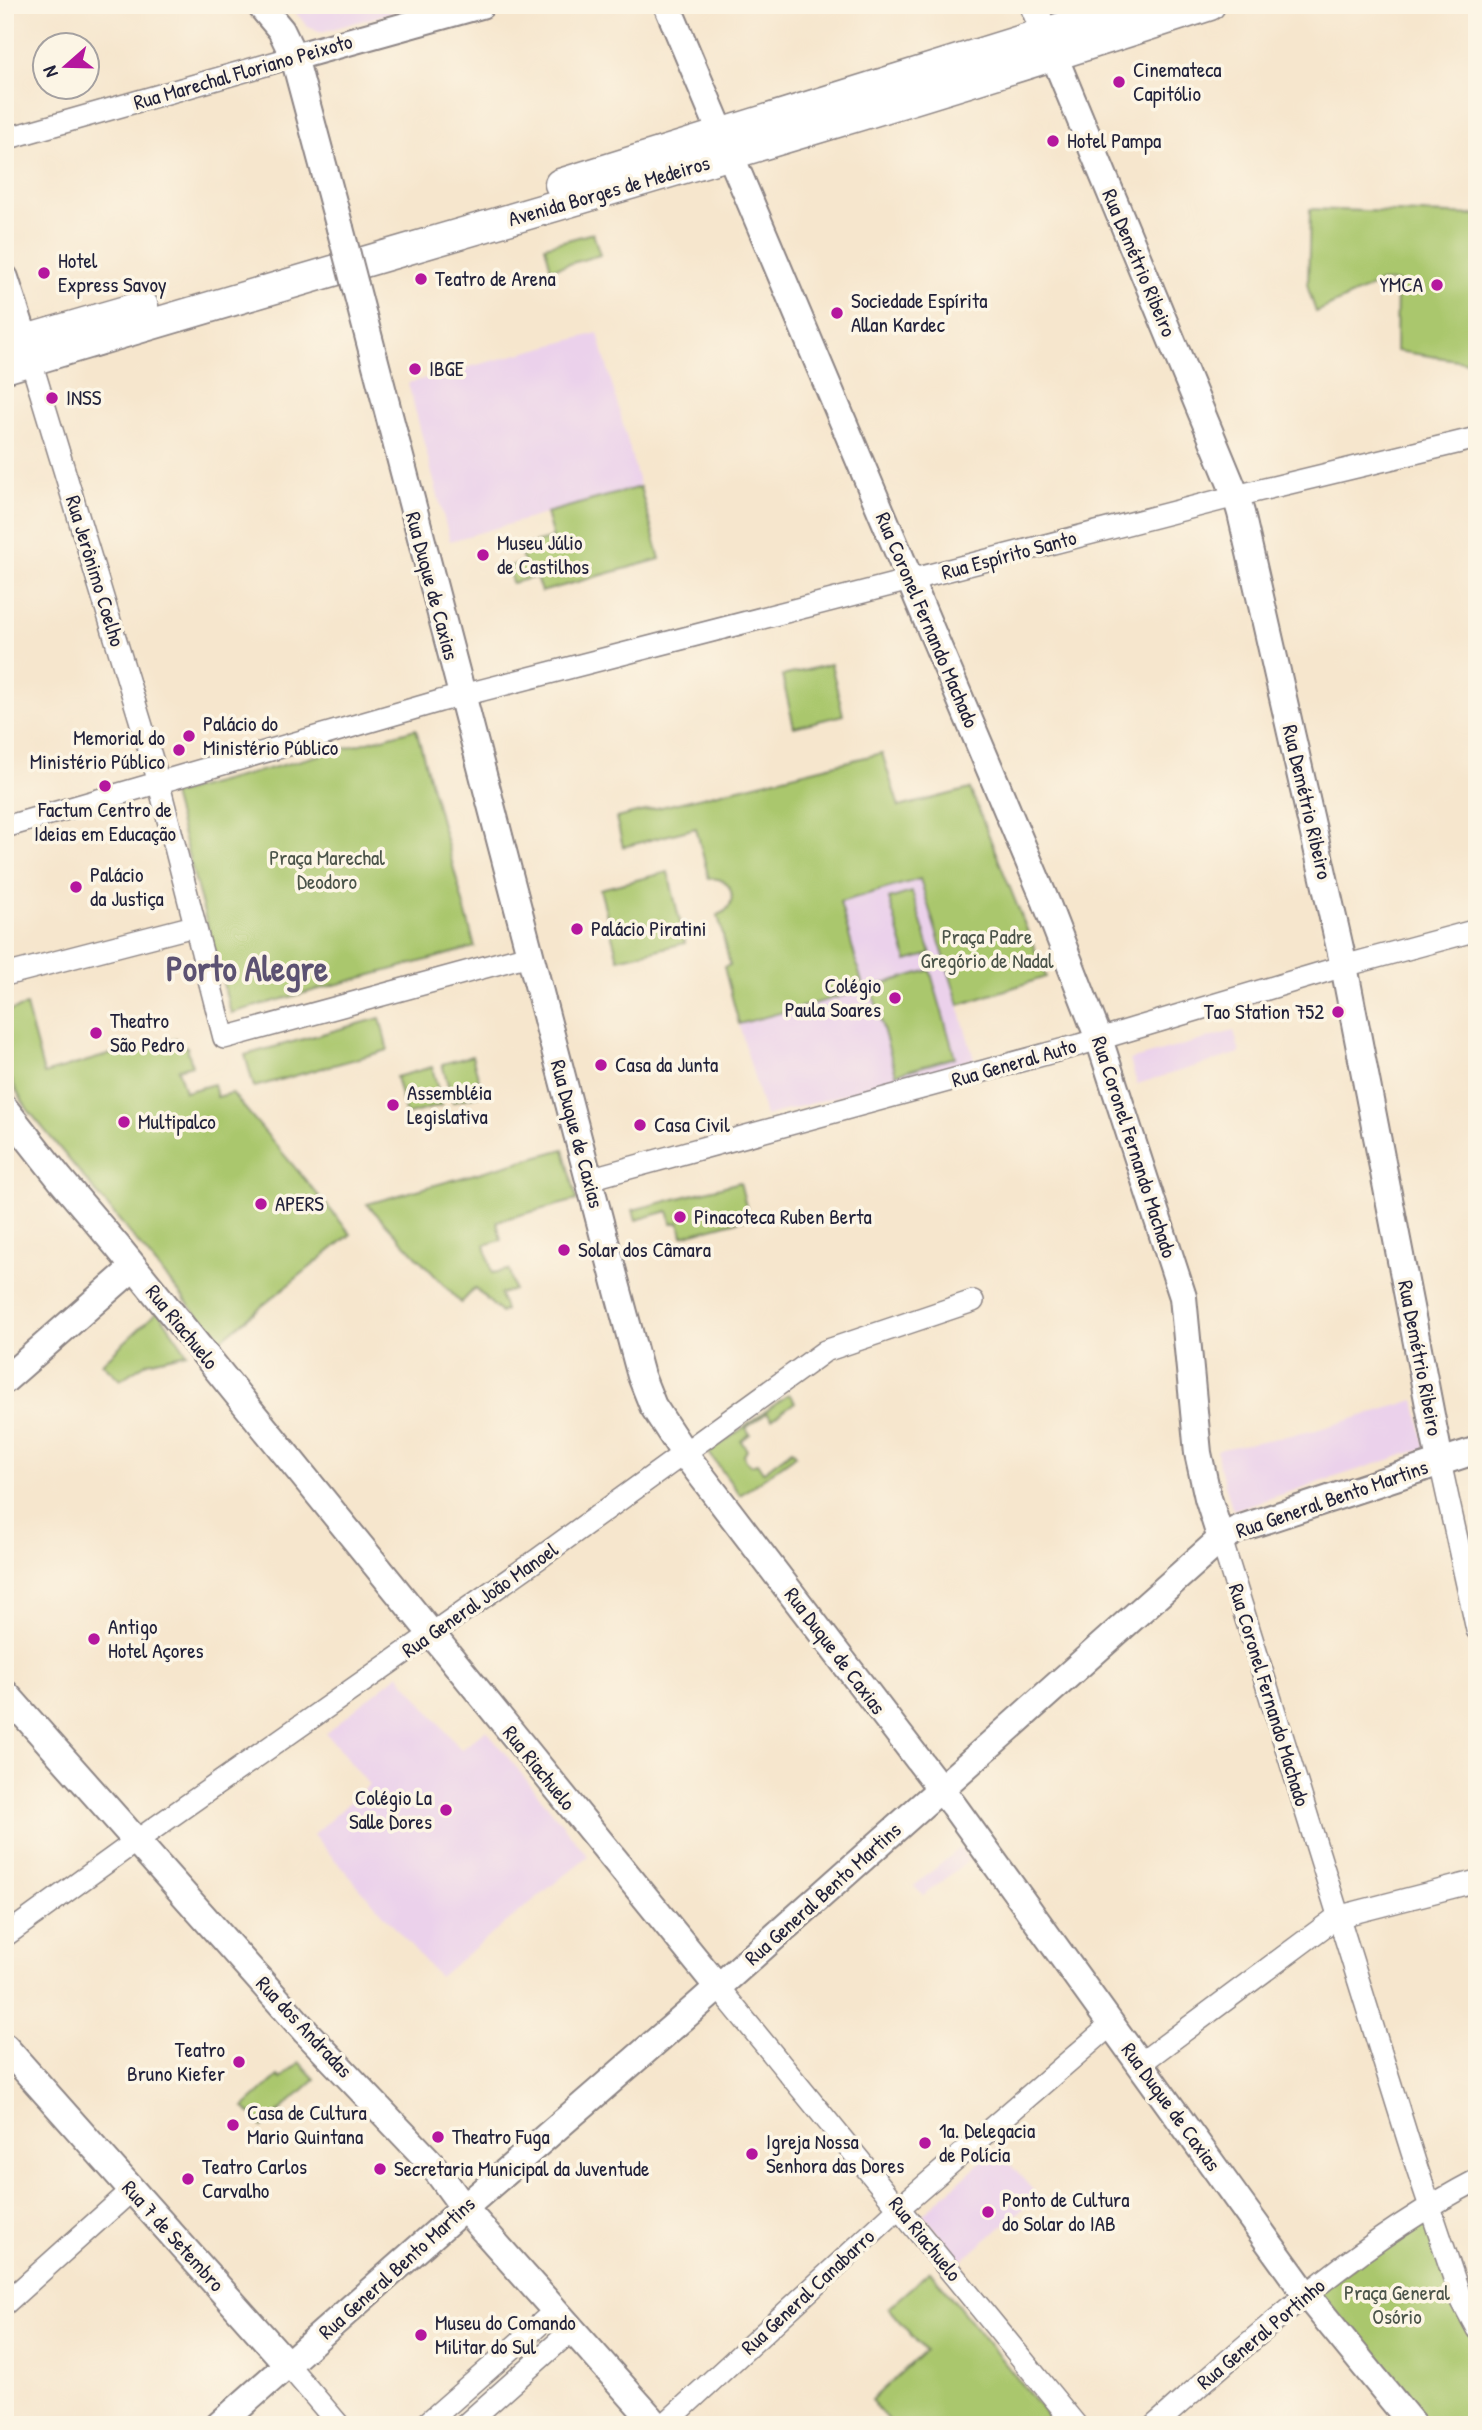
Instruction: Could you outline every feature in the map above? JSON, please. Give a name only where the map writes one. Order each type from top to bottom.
[{"type":"main road","name":"Avenida Borges de Medeiros","points":[[1049,46],[1135,5]]},
{"type":"main road","name":"Avenida Borges de Medeiros","points":[[17,354],[340,250],[727,144],[1049,46],[1210,5]]},
{"type":"street","name":"Rua Duque de Caxias","points":[[260,5],[281,30],[294,57],[640,1376],[662,1422],[684,1453],[941,1789],[1305,2293],[1413,2425]]},
{"type":"street","name":"Rua Marechal Floriano Peixoto","points":[[5,139],[481,5]]},
{"type":"street","name":"Rua Coronel Fernando Machado","points":[[667,5],[1046,902],[1099,1039],[1182,1297],[1198,1453],[1208,1498],[1415,2162],[1461,2299],[1477,2329]]},
{"type":"street","name":"Rua Demétrio Ribeiro","points":[[1033,5],[1236,496],[1344,966],[1440,1462],[1477,1630]]},
{"type":"street","name":"Rua Jerônimo Coelho","points":[[5,278],[17,354],[157,782]]},
{"type":"street","name":"Rua Espírito Santo","points":[[461,696],[1236,496],[1477,438]]},
{"type":"street","points":[[5,827],[461,696]]},
{"type":"street","points":[[157,782],[224,1038],[529,955]]},
{"type":"street","points":[[5,975],[194,926]]},
{"type":"street","name":"Rua General Auto","points":[[589,1179],[1099,1039],[1344,966],[1477,930]]},
{"type":"street","name":"Rua Riachuelo","points":[[5,1109],[1076,2425]]},
{"type":"street","points":[[5,1380],[134,1267]]},
{"type":"street","name":"Rua General João Manoel","points":[[5,1936],[431,1635],[825,1351],[974,1301]]},
{"type":"street","name":"Rua General Bento Martins","points":[[219,2425],[464,2207],[718,1987],[1221,1539],[1238,1529],[1477,1450]]},
{"type":"street","name":"Rua dos Andradas","points":[[5,1693],[306,2032],[431,2163],[464,2207],[657,2425]]},
{"type":"street","points":[[1140,2063],[1338,1917],[1477,1881]]},
{"type":"street","name":"Rua General Canabarro","points":[[664,2425],[900,2208],[1112,2024]]},
{"type":"street","name":"Rua 7 de Setembro","points":[[5,2048],[339,2425]]},
{"type":"street","name":"Rua General Portinho","points":[[1154,2425],[1305,2293],[1431,2204],[1477,2180]]},
{"type":"street","points":[[5,2304],[132,2190]]},
{"type":"street","points":[[425,2425],[465,2390],[565,2319]]},
{"type":"street","points":[[465,2425],[565,2319]]},
{"type":"street","points":[[465,2390],[482,2410]]},
{"type":"shaded area","points":[[289,5],[416,6],[321,32],[308,27]]},
{"type":"shaded area","points":[[598,333],[640,487],[450,541],[408,383]]},
{"type":"shaded area","name":"Colégio Paula Soares","points":[[921,879],[974,1059],[765,1116],[739,1024],[763,1017],[840,902]]},
{"type":"shaded area","points":[[1234,1031],[1240,1053],[1137,1084],[1130,1060]]},
{"type":"shaded area","points":[[1415,1400],[1425,1448],[1233,1510],[1217,1450],[1316,1430]]},
{"type":"shaded area","name":"Colégio La Salle Dores","points":[[399,1674],[461,1750],[486,1730],[588,1856],[439,1977],[313,1835],[369,1785],[326,1733]]},
{"type":"shaded area","points":[[960,1848],[969,1860],[923,1896],[914,1886]]},
{"type":"shaded area","points":[[996,2148],[1038,2196],[961,2261],[923,2214]]},
{"type":"green space","name":"YMCA","points":[[1310,209],[1477,215],[1477,363],[1396,351],[1397,282],[1381,282],[1316,312],[1308,288]]},
{"type":"green space","points":[[593,233],[600,255],[551,269],[545,246]]},
{"type":"green space","points":[[640,487],[660,559],[541,592],[536,577],[512,583],[508,567],[524,563],[519,547],[553,538],[546,513]]},
{"type":"green space","points":[[831,664],[843,715],[794,727],[782,676]]},
{"type":"green space","name":"Praça Marechal Deodoro","points":[[416,729],[475,947],[231,1013],[172,795]]},
{"type":"green space","name":"Praça Padre Gregório de Nadal","points":[[882,753],[899,807],[970,789],[1046,977],[959,1005],[920,879],[840,902],[864,990],[739,1024],[724,967],[730,965],[718,915],[730,905],[731,892],[724,881],[709,879],[696,828],[623,847],[616,818]]},
{"type":"green space","points":[[668,872],[685,943],[618,959],[600,889]]},
{"type":"green space","points":[[912,892],[931,954],[907,961],[889,899]]},
{"type":"green space","points":[[930,970],[955,1057],[896,1074],[871,987]]},
{"type":"green space","points":[[26,1006],[44,1074],[128,1049],[129,1052],[176,1039],[187,1047],[192,1065],[178,1069],[185,1092],[214,1084],[217,1097],[232,1093],[351,1234],[219,1341],[28,1110],[13,1085],[7,1063],[5,1012]]},
{"type":"green space","points":[[380,1018],[388,1050],[254,1087],[245,1055]]},
{"type":"green space","points":[[472,1056],[483,1094],[453,1102],[442,1064]]},
{"type":"green space","points":[[432,1067],[442,1105],[406,1115],[396,1077]]},
{"type":"green space","points":[[564,1149],[577,1200],[497,1221],[501,1240],[485,1245],[492,1273],[509,1270],[514,1290],[500,1294],[505,1310],[501,1313],[475,1288],[461,1303],[367,1204]]},
{"type":"green space","points":[[740,1182],[749,1218],[682,1236],[679,1222],[672,1224],[668,1211],[636,1220],[633,1210]]},
{"type":"green space","points":[[158,1311],[187,1353],[148,1362],[120,1380],[102,1363]]},
{"type":"green space","points":[[789,1394],[795,1402],[772,1419],[767,1413],[746,1428],[750,1434],[741,1441],[747,1450],[744,1455],[746,1461],[751,1465],[757,1463],[763,1472],[792,1450],[796,1455],[740,1495],[709,1453]]},
{"type":"green space","points":[[299,2062],[315,2079],[262,2127],[244,2107],[278,2076],[281,2079]]},
{"type":"green space","name":"Praça General Osório","points":[[1426,2215],[1464,2323],[1477,2344],[1477,2425],[1422,2425],[1314,2293]]},
{"type":"green space","points":[[930,2271],[1055,2425],[892,2425],[871,2400],[925,2351],[888,2308]]},
{"type":"place","name":"Cinemateca Capitólio","points":[[1119,82]]},
{"type":"place","name":"Hotel Pampa","points":[[1053,141]]},
{"type":"place","name":"Hotel Express Savoy","points":[[44,273]]},
{"type":"place","name":"Teatro de Arena","points":[[421,279]]},
{"type":"place","name":"YMCA","points":[[1437,285]]},
{"type":"place","name":"Sociedade Espírita Allan Kardec","points":[[837,313]]},
{"type":"place","name":"IBGE","points":[[415,369]]},
{"type":"place","name":"INSS","points":[[52,398]]},
{"type":"place","name":"Museu Júlio de Castilhos","points":[[483,555]]},
{"type":"place","name":"Palácio do Ministério Público","points":[[189,736]]},
{"type":"place","name":"Memorial do Ministério Público","points":[[179,750]]},
{"type":"place","name":"Factum Centro de Ideias em Educação","points":[[105,786]]},
{"type":"place","name":"Palácio da Justiça","points":[[76,887]]},
{"type":"place","name":"Palácio Piratini","points":[[577,929]]},
{"type":"place","name":"Colégio Paula Soares","points":[[895,998]]},
{"type":"place","name":"Tao Station 752","points":[[1338,1012]]},
{"type":"place","name":"Theatro São Pedro","points":[[96,1033]]},
{"type":"place","name":"Casa da Junta","points":[[601,1065]]},
{"type":"place","name":"Assembléia Legislativa","points":[[393,1105]]},
{"type":"place","name":"Multipalco","points":[[124,1122]]},
{"type":"place","name":"Casa Civil","points":[[640,1125]]},
{"type":"place","name":"APERS","points":[[261,1204]]},
{"type":"place","name":"Pinacoteca Ruben Berta","points":[[680,1217]]},
{"type":"place","name":"Solar dos Câmara","points":[[564,1250]]},
{"type":"place","name":"Antigo Hotel Açores","points":[[94,1639]]},
{"type":"place","name":"Colégio La Salle Dores","points":[[446,1810]]},
{"type":"place","name":"Teatro Bruno Kiefer","points":[[239,2062]]},
{"type":"place","name":"Casa de Cultura Mario Quintana","points":[[233,2125]]},
{"type":"place","name":"Theatro Fuga","points":[[438,2137]]},
{"type":"place","name":"1a. Delegacia de Polícia","points":[[925,2143]]},
{"type":"place","name":"Igreja Nossa Senhora das Dores","points":[[752,2154]]},
{"type":"place","name":"Secretaria Municipal da Juventude","points":[[380,2169]]},
{"type":"place","name":"Teatro Carlos Carvalho","points":[[188,2179]]},
{"type":"place","name":"Ponto de Cultura do Solar do IAB","points":[[988,2212]]},
{"type":"place","name":"Museu do Comando Militar do Sul","points":[[421,2335]]},
{"type":"district","name":"Porto Alegre","points":[[247,969]]}]
